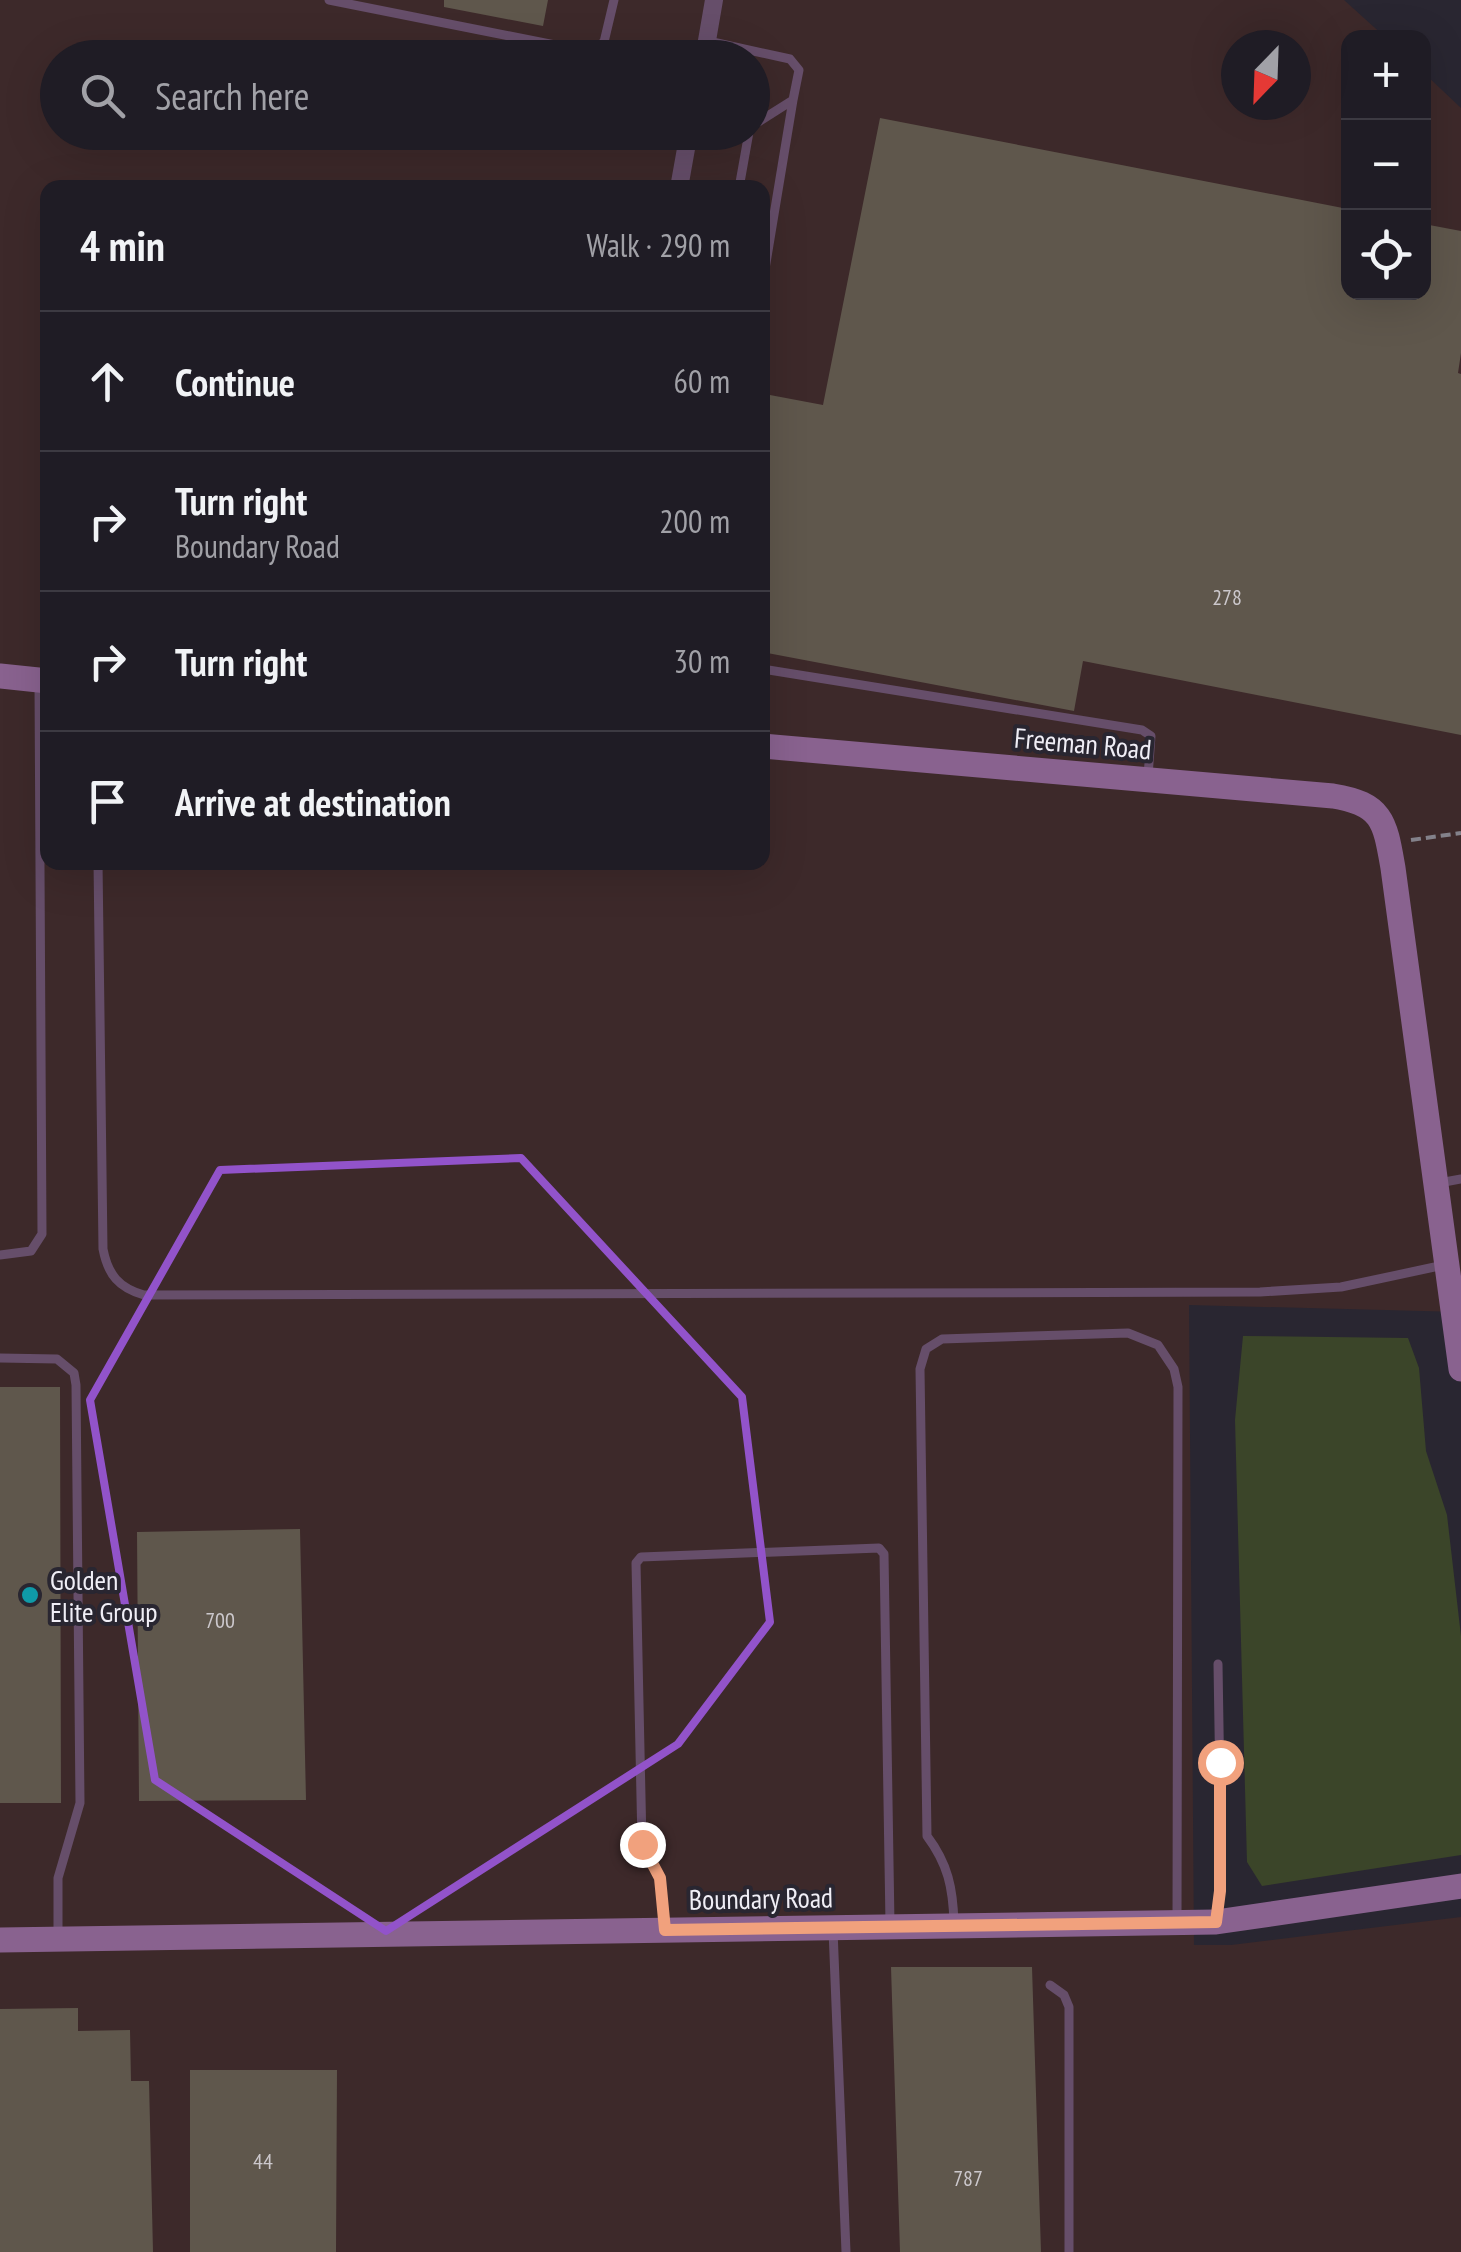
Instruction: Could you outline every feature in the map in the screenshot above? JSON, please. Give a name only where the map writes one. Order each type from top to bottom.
[{"type":"street","points":[[707,40],[714,0]]},
{"type":"street","points":[[680,180],[685,150]]},
{"type":"street","points":[[0,676],[40,680]]},
{"type":"street","name":"Freeman Road","points":[[770,747],[1358,800],[1377,812],[1387,836]]},
{"type":"street","points":[[1387,836],[1448,1182],[1447,1265],[1456,1300],[1461,1369]]},
{"type":"street","name":"Boundary Road","points":[[0,1940],[1216,1922],[1461,1886]]},
{"type":"lane","points":[[330,0],[530,40]]},
{"type":"lane","points":[[604,40],[614,0]]},
{"type":"lane","points":[[770,57],[790,59],[798,70],[770,239]]},
{"type":"lane","points":[[770,116],[793,100]]},
{"type":"lane","points":[[741,180],[747,150]]},
{"type":"lane","points":[[770,671],[1142,730],[1152,736],[1148,778]]},
{"type":"lane","points":[[0,1255],[31,1251],[42,1234],[43,870]]},
{"type":"lane","points":[[98,870],[103,1250],[116,1281],[131,1292],[1260,1292],[1341,1287],[1447,1265]]},
{"type":"lane","points":[[954,1926],[954,1894],[948,1867],[926,1836],[920,1369],[926,1349],[942,1339],[1128,1333],[1158,1344],[1174,1369],[1178,1386],[1177,1922]]},
{"type":"lane","points":[[0,1358],[57,1359],[74,1373],[76,1385],[80,1803],[58,1878],[58,1940]]},
{"type":"lane","points":[[665,1930],[660,1878],[642,1844],[636,1563],[642,1557],[879,1548],[884,1554],[890,1927]]},
{"type":"lane","points":[[1216,1922],[1220,1853],[1218,1664]]},
{"type":"lane","points":[[833,1928],[846,2252]]},
{"type":"lane","points":[[1050,1985],[1064,1995],[1069,2007],[1069,2252]]},
{"type":"path","points":[[1387,836],[1461,832]]},
{"type":"highlighted area","points":[[521,1158],[742,1397],[770,1622],[678,1744],[386,1931],[155,1780],[90,1400],[220,1170]]},
{"type":"shaded area","points":[[0,0],[1344,0],[1377,30],[1341,30],[1341,300],[1431,300],[1431,80],[1461,108],[1461,1312],[1189,1305],[1194,1945],[1231,1945],[1461,1917],[1461,2252],[0,2252]]},
{"type":"green space","points":[[1243,1336],[1408,1338],[1419,1368],[1426,1451],[1447,1515],[1461,1636],[1461,1855],[1262,1886],[1247,1862],[1235,1420]]},
{"type":"building","points":[[444,0],[548,0],[543,26],[444,7]]},
{"type":"building","points":[[880,118],[1341,208],[1341,300],[1431,300],[1431,225],[1461,231],[1461,735],[1083,661],[1074,711],[770,654],[770,395],[823,405]]},
{"type":"building","name":"Golden Elite Group","points":[[0,1387],[60,1387],[61,1803],[0,1803]]},
{"type":"building","points":[[300,1529],[306,1800],[139,1801],[137,1532]]},
{"type":"building","points":[[891,1967],[1032,1967],[1041,2252],[900,2252]]},
{"type":"building","points":[[78,2008],[78,2031],[130,2030],[131,2081],[149,2081],[153,2252],[0,2252],[0,2009]]},
{"type":"building","points":[[190,2070],[337,2070],[336,2252],[190,2252]]},
{"type":"place","name":"Golden Elite Group","points":[[30,1595]]},
{"type":"route","points":[[642,1844],[660,1878],[665,1930],[1216,1922],[1220,1891],[1220,1762]]}]
